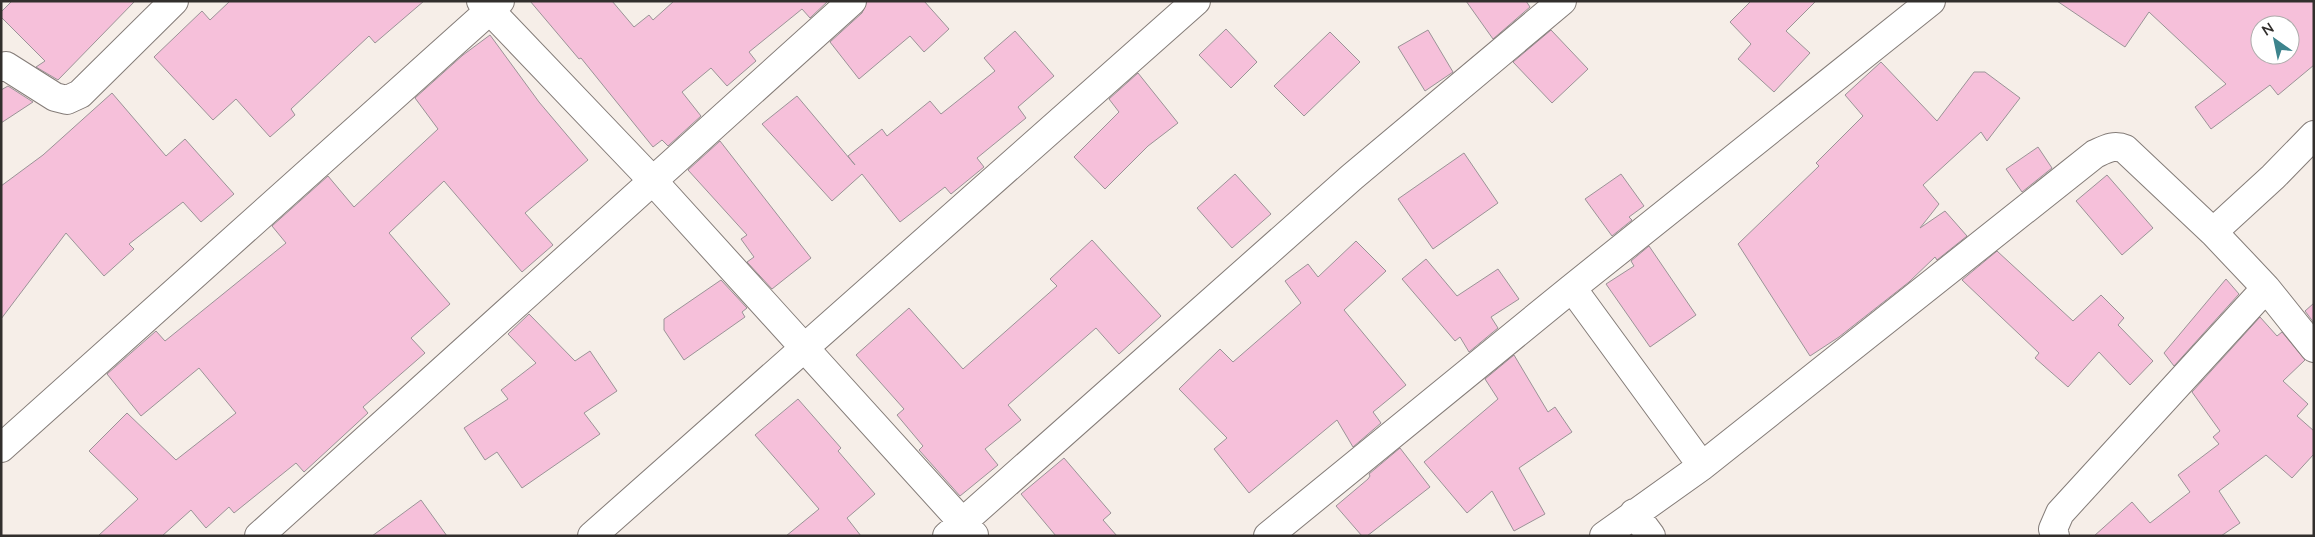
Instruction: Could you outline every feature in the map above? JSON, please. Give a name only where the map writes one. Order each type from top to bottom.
[{"type":"street","points":[[1,67],[6,66],[55,97],[67,100],[80,94],[174,1]]},
{"type":"street","points":[[259,536],[654,182],[852,1]]},
{"type":"street","points":[[592,536],[1196,1]]},
{"type":"street","points":[[1,448],[490,4],[805,348],[961,531],[1352,177],[1562,1]]},
{"type":"street","points":[[1268,536],[1572,288],[1931,1]]},
{"type":"street","points":[[2214,232],[2273,177],[2314,135]]},
{"type":"street","points":[[1604,536],[1702,466],[2095,154],[2110,147],[2118,146],[2125,149],[2214,232],[2266,288],[2314,348]]},
{"type":"street","points":[[1572,288],[1702,466]]},
{"type":"street","points":[[2055,536],[2054,529],[2060,513],[2266,288]]},
{"type":"street","points":[[1634,513],[1651,536]]},
{"type":"building","points":[[12,1],[135,1],[58,80],[36,67],[45,61],[1,17],[1,12]]},
{"type":"building","points":[[230,1],[424,1],[375,43],[369,36],[291,109],[295,115],[270,137],[236,99],[213,120],[154,57],[202,11],[210,20]]},
{"type":"building","points":[[530,1],[612,1],[634,27],[649,15],[653,20],[674,1],[828,1],[810,18],[802,9],[749,52],[756,61],[727,86],[711,68],[682,92],[701,116],[668,146],[662,140],[653,147],[581,58],[579,59]]},
{"type":"building","points":[[867,1],[924,1],[949,29],[924,52],[910,36],[859,79],[830,42],[862,13]]},
{"type":"building","points":[[1466,1],[1526,1],[1530,7],[1493,39]]},
{"type":"building","points":[[1751,1],[1816,1],[1786,31],[1810,53],[1774,92],[1738,59],[1751,44],[1730,22]]},
{"type":"building","points":[[2057,1],[2314,1],[2314,65],[2278,95],[2270,85],[2211,129],[2195,107],[2226,84],[2149,12],[2125,47]]},
{"type":"building","points":[[1226,29],[1257,62],[1231,88],[1199,55]]},
{"type":"building","points":[[1428,30],[1453,72],[1425,91],[1398,47]]},
{"type":"building","points":[[1551,30],[1588,69],[1552,103],[1513,62]]},
{"type":"building","points":[[1015,31],[1054,76],[1018,107],[1026,118],[977,158],[984,167],[951,194],[945,187],[900,222],[862,174],[832,201],[762,124],[797,96],[855,165],[848,156],[882,129],[887,136],[930,101],[941,114],[995,71],[984,58]]},
{"type":"building","points":[[1330,32],[1360,62],[1304,116],[1274,86]]},
{"type":"building","points":[[490,35],[539,102],[588,160],[525,213],[553,245],[522,272],[444,181],[389,233],[450,304],[411,338],[425,353],[363,407],[368,413],[304,472],[296,463],[234,513],[229,507],[206,528],[191,510],[162,536],[98,536],[138,499],[89,451],[127,413],[176,460],[236,413],[199,368],[141,416],[107,374],[156,331],[165,341],[286,243],[272,226],[328,176],[354,207],[438,129],[415,98],[463,55]]},
{"type":"building","points":[[1881,62],[1937,121],[1974,72],[1985,72],[2020,98],[1987,141],[1981,132],[1923,185],[1939,204],[1920,228],[1945,211],[1967,236],[1937,260],[1935,257],[1909,282],[1839,337],[1810,356],[1738,244],[1819,166],[1816,163],[1863,116],[1845,95]]},
{"type":"building","points":[[1138,73],[1178,123],[1148,146],[1105,189],[1074,157],[1119,112],[1109,99]]},
{"type":"building","points":[[8,86],[33,102],[1,123],[1,90]]},
{"type":"building","points":[[112,93],[166,156],[185,139],[234,194],[201,222],[183,202],[129,244],[134,249],[104,276],[66,233],[1,319],[1,186],[43,155]]},
{"type":"building","points":[[720,141],[811,258],[772,289],[747,262],[754,257],[741,239],[747,235],[688,170]]},
{"type":"building","points":[[2038,147],[2052,168],[2022,192],[2006,169]]},
{"type":"building","points":[[1464,153],[1498,203],[1433,249],[1398,199]]},
{"type":"building","points":[[1235,174],[1271,214],[1232,248],[1197,208]]},
{"type":"building","points":[[1621,174],[1644,206],[1629,217],[1632,220],[1612,236],[1585,199]]},
{"type":"building","points":[[2107,175],[2153,228],[2122,255],[2076,201]]},
{"type":"building","points":[[1092,240],[1161,316],[1119,354],[1096,328],[1008,405],[1021,420],[985,449],[998,465],[960,496],[919,450],[923,446],[897,415],[904,409],[856,355],[909,308],[963,369],[1057,286],[1050,279]]},
{"type":"building","points":[[1356,241],[1386,271],[1344,310],[1406,385],[1373,412],[1381,423],[1353,447],[1337,420],[1249,493],[1214,449],[1227,438],[1179,389],[1220,349],[1233,362],[1301,303],[1285,281],[1308,264],[1318,277]]},
{"type":"building","points":[[1649,246],[1696,315],[1650,347],[1606,284],[1634,266],[1631,261]]},
{"type":"building","points":[[1997,251],[2073,321],[2101,295],[2124,318],[2118,325],[2153,361],[2130,385],[2099,352],[2068,387],[2035,358],[2039,353],[1962,280]]},
{"type":"building","points":[[1426,259],[1457,296],[1498,269],[1519,299],[1491,317],[1498,328],[1469,352],[1460,337],[1455,341],[1402,279]]},
{"type":"building","points":[[2226,279],[2239,294],[2174,366],[2164,353]]},
{"type":"building","points":[[721,280],[747,308],[742,312],[745,317],[684,360],[664,330],[664,319]]},
{"type":"building","points":[[2314,303],[2314,323],[2305,311]]},
{"type":"building","points":[[529,314],[575,361],[590,351],[617,391],[584,413],[600,434],[522,488],[497,452],[485,460],[464,428],[508,399],[501,390],[536,363],[508,334]]},
{"type":"building","points":[[2260,317],[2277,336],[2282,332],[2305,360],[2283,381],[2308,404],[2297,416],[2314,431],[2314,454],[2292,478],[2266,455],[2219,491],[2240,523],[2221,536],[2094,536],[2132,502],[2150,523],[2190,492],[2178,475],[2219,444],[2213,437],[2220,431],[2192,392]]},
{"type":"building","points":[[1514,355],[1548,412],[1555,407],[1572,432],[1519,468],[1545,514],[1514,531],[1492,491],[1467,513],[1424,462],[1498,399],[1485,379]]},
{"type":"building","points":[[798,399],[841,448],[838,451],[875,494],[847,518],[861,536],[786,536],[819,509],[755,435]]},
{"type":"building","points":[[1400,448],[1430,487],[1367,536],[1362,536],[1336,506],[1368,479],[1369,474]]},
{"type":"building","points":[[1064,458],[1111,513],[1103,520],[1117,536],[1056,536],[1021,494]]},
{"type":"building","points":[[421,500],[447,536],[372,536]]}]
